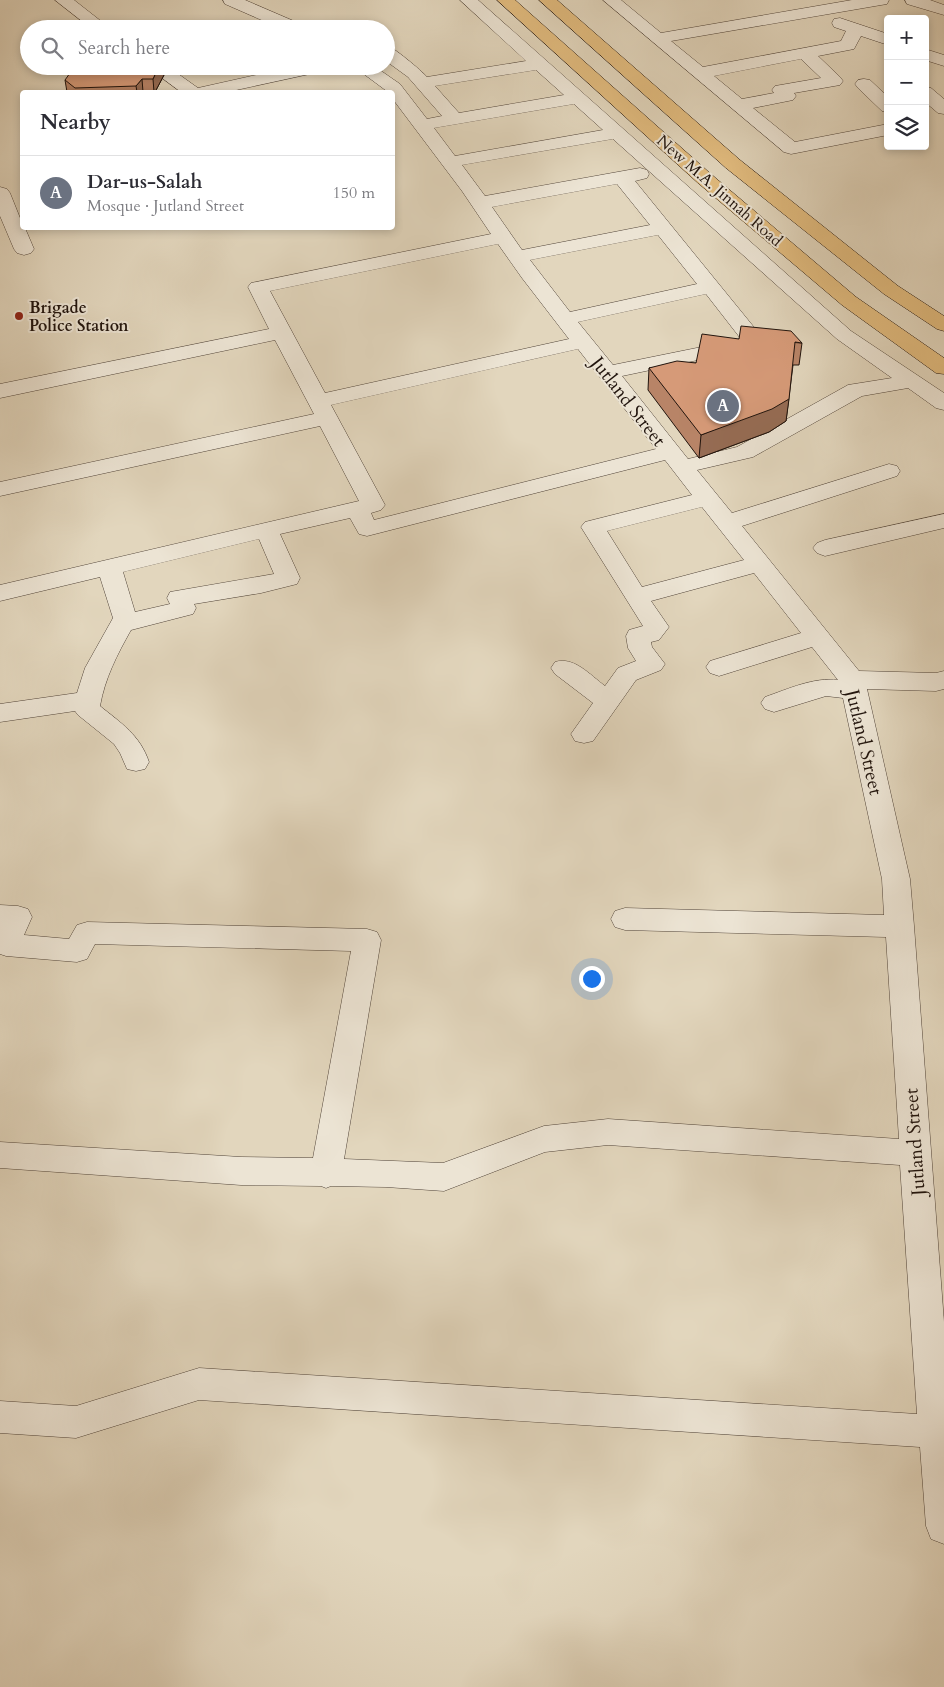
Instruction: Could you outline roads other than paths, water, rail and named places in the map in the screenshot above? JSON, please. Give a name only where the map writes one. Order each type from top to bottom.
[{"type":"main road","name":"New M.A. Jinnah Road","points":[[505,0],[705,179],[842,294],[944,368]]},
{"type":"main road","name":"New M.A. Jinnah Road","points":[[546,0],[733,164],[891,290],[944,326]]},
{"type":"street","points":[[63,0],[91,20]]},
{"type":"street","points":[[231,0],[277,20]]},
{"type":"street","points":[[468,0],[844,335],[944,403]]},
{"type":"street","points":[[611,0],[791,148],[884,130]]},
{"type":"street","points":[[805,0],[837,22],[884,38]]},
{"type":"street","points":[[658,38],[881,0]]},
{"type":"street","points":[[926,2],[944,10]]},
{"type":"street","points":[[700,72],[848,45],[856,28]]},
{"type":"street","points":[[739,105],[787,96],[782,90],[834,81],[806,53]]},
{"type":"street","points":[[929,55],[944,61]]},
{"type":"street","points":[[395,58],[423,83],[454,119]]},
{"type":"street","points":[[929,64],[944,61]]},
{"type":"street","points":[[423,83],[539,64]]},
{"type":"street","points":[[168,75],[189,90]]},
{"type":"street","points":[[214,90],[282,75]]},
{"type":"street","name":"Jutland Street","points":[[375,75],[394,88],[564,319],[853,685],[896,880],[915,1153],[940,1432],[944,1526]]},
{"type":"street","points":[[864,84],[886,105]]},
{"type":"street","points":[[422,125],[577,98]]},
{"type":"street","points":[[929,98],[941,116]]},
{"type":"street","points":[[450,162],[617,133]]},
{"type":"street","points":[[480,203],[658,170]]},
{"type":"street","points":[[608,373],[755,342],[622,177]]},
{"type":"street","points":[[2,203],[24,249]]},
{"type":"street","points":[[0,593],[373,505],[258,286],[510,247],[663,228]]},
{"type":"street","points":[[564,319],[711,287]]},
{"type":"street","points":[[0,391],[283,332]]},
{"type":"street","points":[[0,488],[323,409],[583,342]]},
{"type":"street","points":[[358,509],[367,529],[676,460],[745,452],[856,390],[911,381]]},
{"type":"street","points":[[726,523],[889,471]]},
{"type":"street","points":[[584,734],[627,674],[652,664],[640,648],[638,636],[650,634],[657,627],[636,597],[593,527],[707,498]]},
{"type":"street","points":[[825,548],[944,521]]},
{"type":"street","points":[[122,624],[184,608],[179,598],[261,585],[288,578],[266,530]]},
{"type":"street","points":[[636,597],[759,564]]},
{"type":"street","points":[[109,567],[125,618],[98,668],[87,709],[122,734],[133,750],[136,762]]},
{"type":"street","points":[[718,667],[817,637]]},
{"type":"street","points":[[564,668],[608,702]]},
{"type":"street","points":[[774,703],[825,687],[853,685],[942,685]]},
{"type":"street","points":[[0,714],[88,700]]},
{"type":"street","points":[[0,916],[18,917],[6,945],[77,951],[87,933],[367,940],[326,1174]]},
{"type":"street","points":[[625,919],[900,926]]},
{"type":"street","points":[[0,1155],[241,1171],[326,1174],[386,1173],[444,1177],[544,1139],[608,1132],[915,1153]]},
{"type":"street","points":[[0,1416],[76,1422],[199,1384],[940,1432]]},
{"type":"place","name":"Brigade Police Station","points":[[19,316]]},
{"type":"place","name":"Dar-us-Salah","points":[[723,406]]}]
